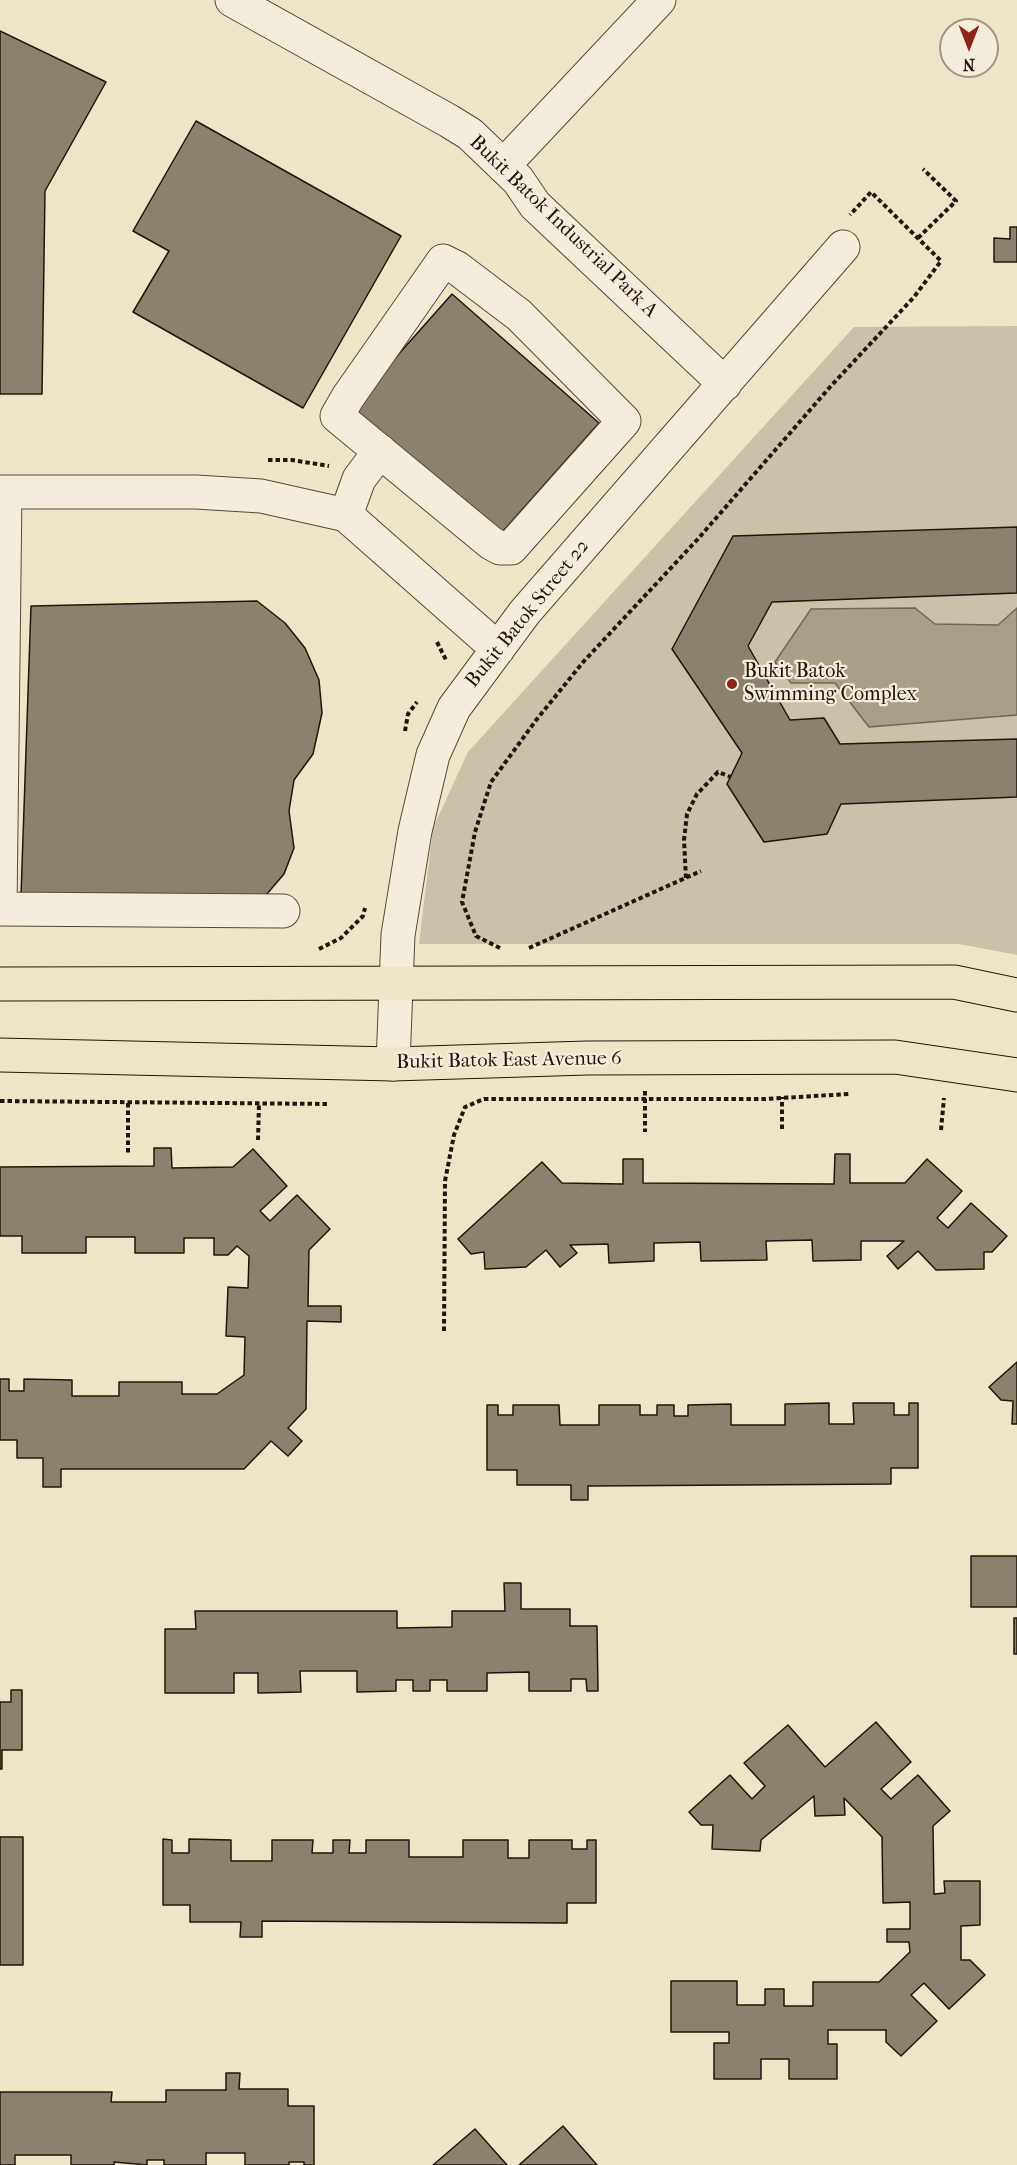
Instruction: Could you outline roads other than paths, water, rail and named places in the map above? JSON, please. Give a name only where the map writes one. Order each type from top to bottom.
[{"type":"main road","points":[[0,984],[954,982],[1017,995]]},
{"type":"main road","name":"Bukit Batok East Avenue 6","points":[[0,1055],[393,1064],[586,1058],[895,1057],[1017,1075]]},
{"type":"street","name":"Bukit Batok Industrial Park A","points":[[232,0],[470,134],[518,180],[535,204],[725,384]]},
{"type":"street","points":[[503,166],[659,0]]},
{"type":"street","name":"Bukit Batok Street 22","points":[[393,1064],[398,935],[415,831],[433,755],[486,638],[525,612],[843,247]]},
{"type":"street","points":[[442,261],[457,268],[519,315],[624,421],[511,548],[500,548],[491,543],[380,452],[338,416],[348,397],[442,261]]},
{"type":"street","points":[[346,515],[359,479],[380,452]]},
{"type":"street","points":[[283,911],[0,909],[2,492],[196,492],[261,496],[346,515],[486,638]]},
{"type":"place","name":"Bukit Batok Swimming Complex","points":[[732,684]]}]
